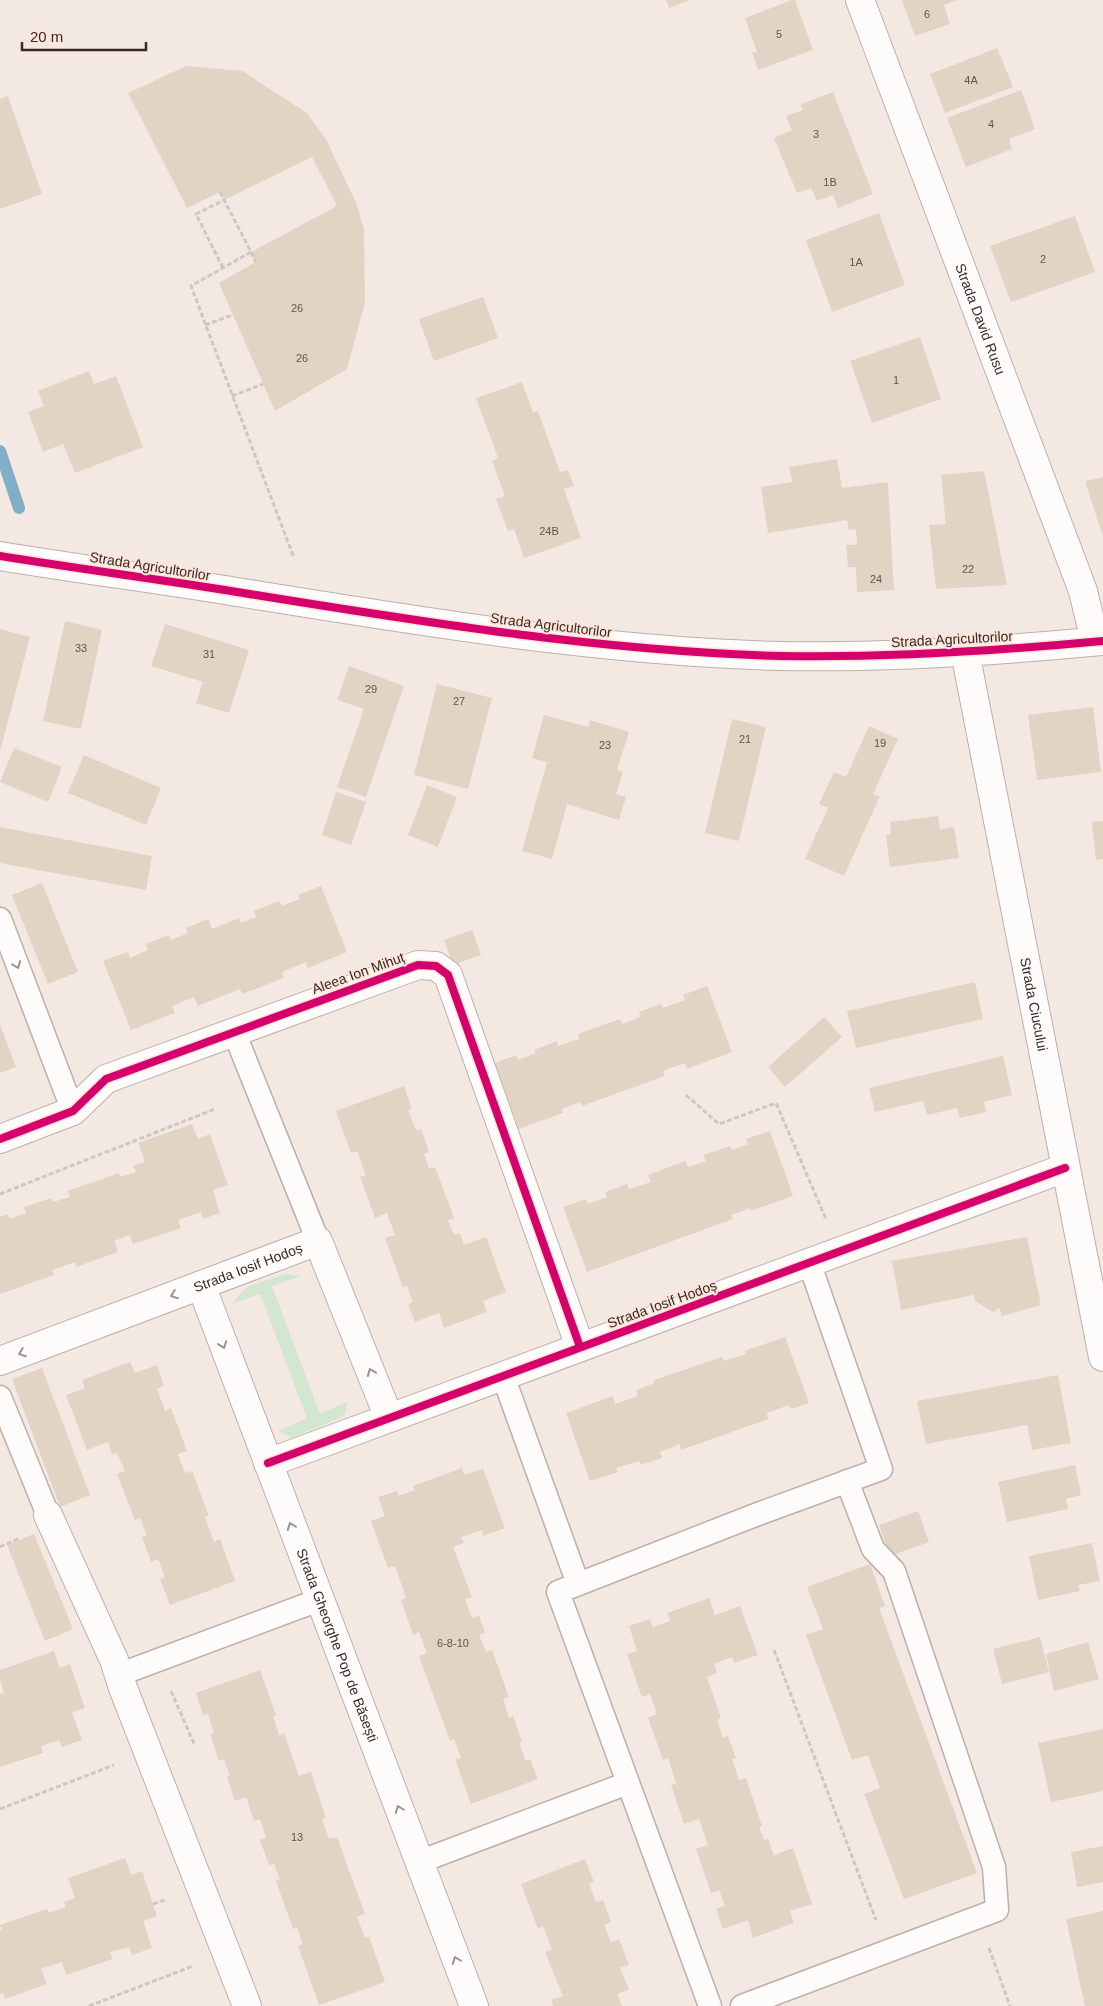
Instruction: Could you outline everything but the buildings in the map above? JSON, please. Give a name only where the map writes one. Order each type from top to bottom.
[{"type":"street","name":"Strada David Rusu","points":[[860,0],[1083,591],[1099,641]]},
{"type":"street","name":"Strada Agricultorilor","points":[[0,556],[440,625],[609,645],[779,656],[868,656],[965,652],[1099,641]]},
{"type":"street","name":"Strada Ciucului","points":[[965,652],[1103,1357]]},
{"type":"street","name":"Aleea Ion Mihuț","points":[[0,1139],[74,1111],[106,1079],[418,965],[436,966],[448,975],[580,1347]]},
{"type":"street","name":"Strada Iosif Hodoș","points":[[268,1463],[1065,1168]]},
{"type":"street","name":"Strada Iosif Hodoș","points":[[0,1361],[318,1241],[389,1418]]},
{"type":"street","name":"Strada Gheorghe Pop de Băsești","points":[[201,1285],[419,1862],[470,2005]]},
{"type":"street","points":[[48,1515],[114,1660],[118,1675],[247,2006]]},
{"type":"lane","points":[[0,920],[74,1111]]},
{"type":"lane","points":[[234,1032],[318,1241]]},
{"type":"lane","points":[[710,2006],[558,1592],[758,1514],[881,1469],[809,1262]]},
{"type":"lane","points":[[503,1376],[578,1584]]},
{"type":"lane","points":[[0,1398],[48,1515]]},
{"type":"lane","points":[[742,2006],[997,1910],[994,1867],[894,1571],[874,1549],[847,1482]]},
{"type":"lane","points":[[118,1675],[319,1600]]},
{"type":"lane","points":[[419,1862],[628,1783]]},
{"type":"path","points":[[220,192],[256,262]]},
{"type":"path","points":[[222,268],[196,214],[224,200]]},
{"type":"path","points":[[251,252],[190,286],[294,558]]},
{"type":"path","points":[[206,325],[233,315]]},
{"type":"path","points":[[232,396],[263,384]]},
{"type":"path","points":[[686,1095],[719,1124],[776,1103],[827,1221]]},
{"type":"path","points":[[0,1194],[215,1109]]},
{"type":"path","points":[[774,1650],[888,1951]]},
{"type":"path","points":[[0,1809],[148,1752]]},
{"type":"path","points":[[977,1917],[1010,2006]]},
{"type":"path","points":[[89,2006],[227,1953]]},
{"type":"green space","points":[[286,1274],[301,1276],[272,1286],[320,1414],[348,1401],[344,1416],[292,1438],[279,1431],[307,1418],[260,1294],[231,1304],[247,1287]]},
{"type":"waterway","points":[[0,451],[19,508]]},
{"type":"cycle path","points":[[0,556],[440,624],[643,648],[780,656],[861,656],[982,651],[1103,641]]},
{"type":"cycle path","points":[[0,1139],[73,1111],[106,1079],[418,965],[436,966],[448,975],[580,1347]]},
{"type":"cycle path","points":[[268,1463],[1065,1168]]}]
